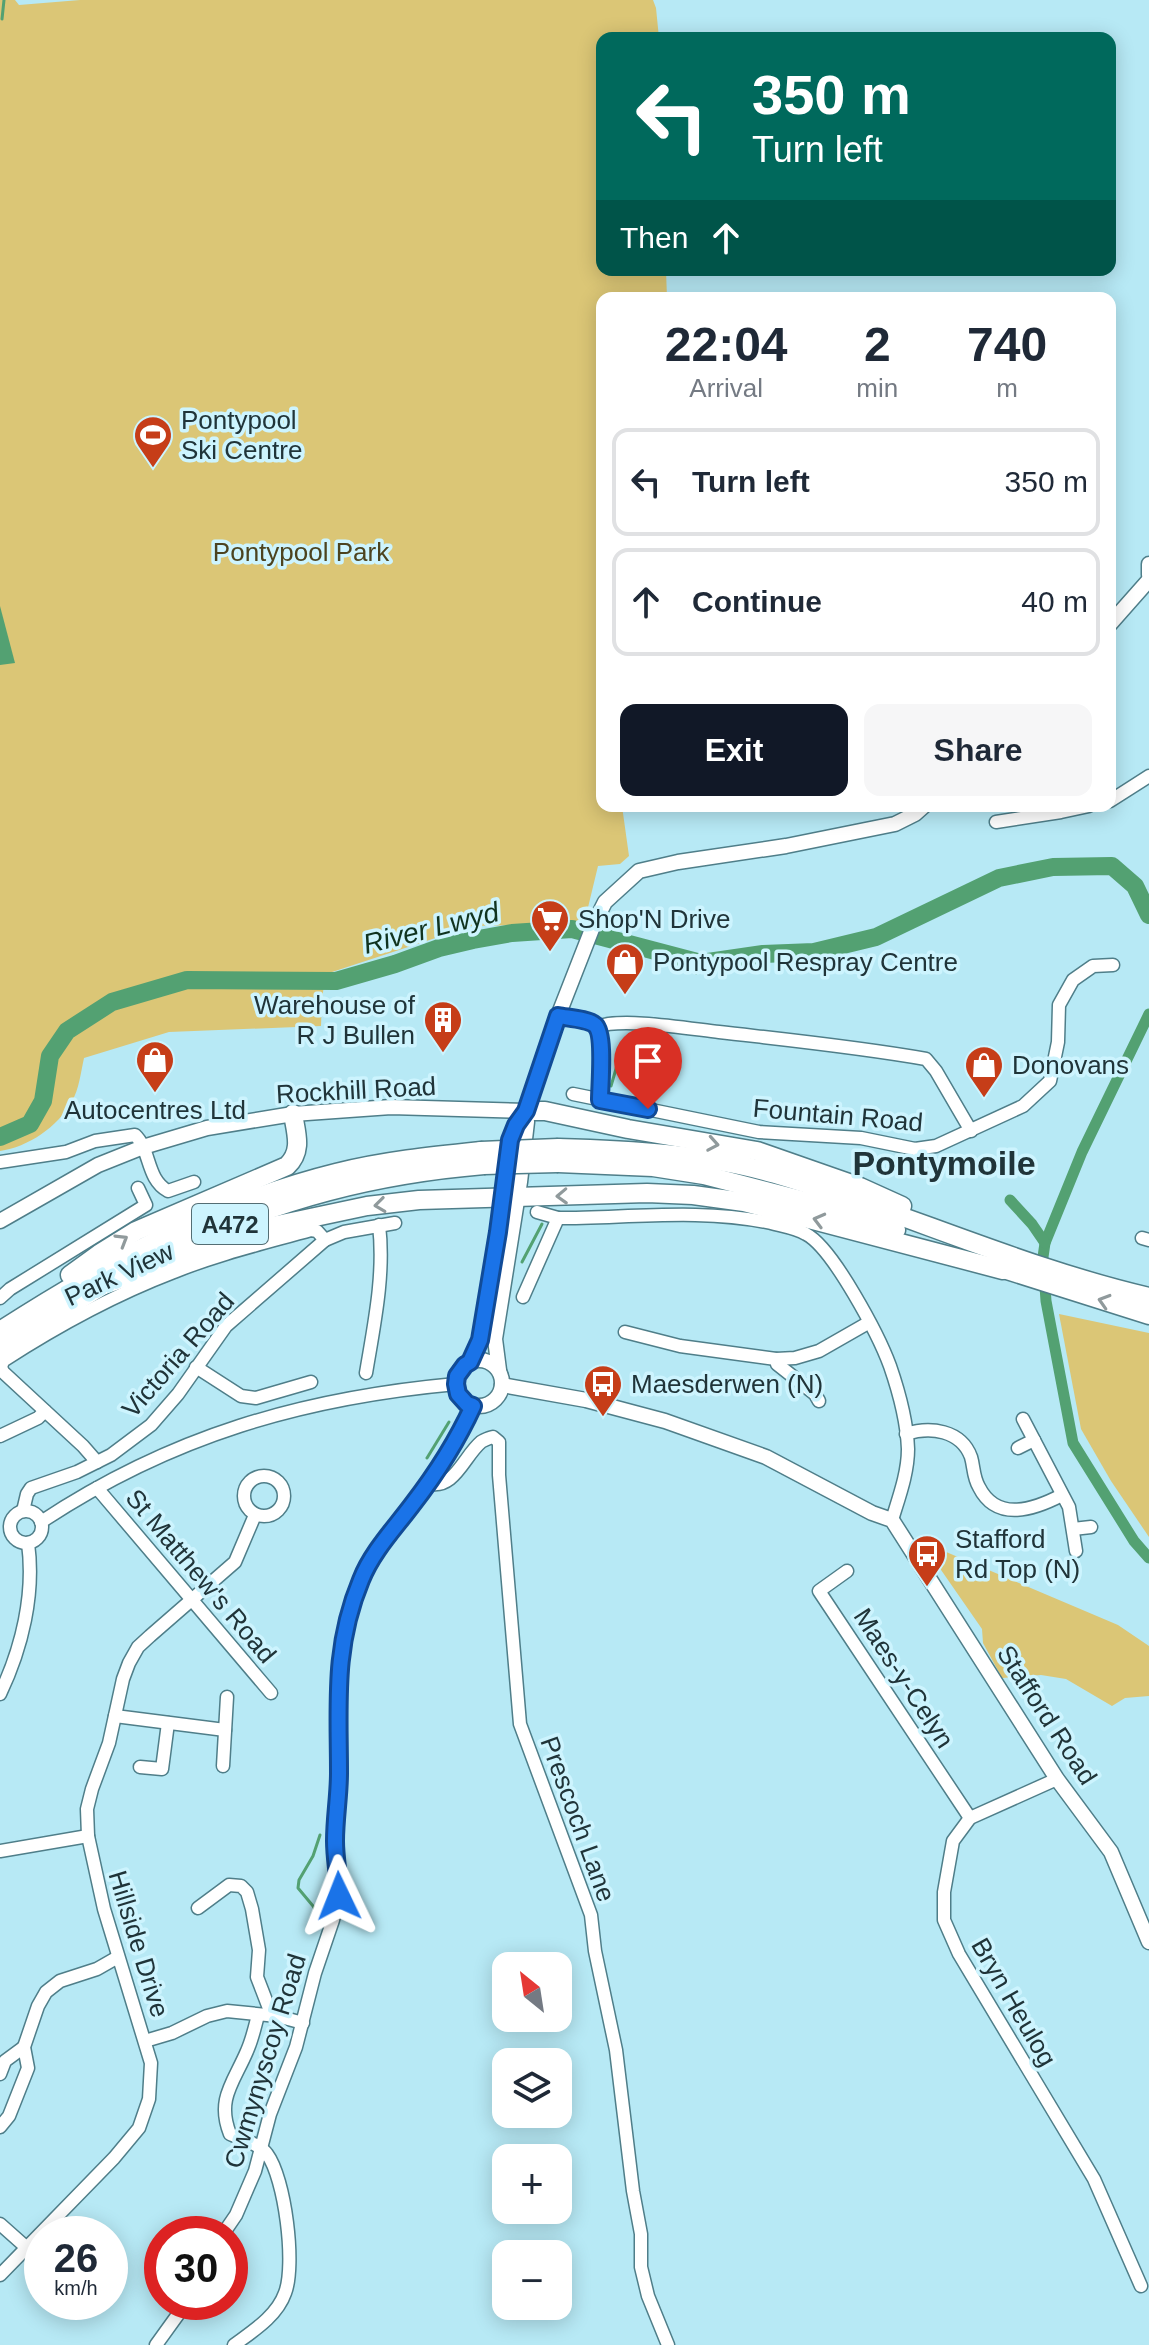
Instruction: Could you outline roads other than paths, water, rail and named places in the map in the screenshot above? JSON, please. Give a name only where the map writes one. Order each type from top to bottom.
[{"type":"main road","points":[[526,1111],[545,1111],[757,1151],[860,1187],[921,1214],[957,1237]]},
{"type":"main road","points":[[40,1305],[58,1284],[136,1231],[287,1166],[298,1149],[293,1114]]},
{"type":"main road","name":"A472","points":[[0,1331],[100,1269],[250,1199],[359,1168],[428,1156],[558,1156],[612,1149],[706,1160],[772,1173],[957,1237],[1005,1263]]},
{"type":"main road","name":"A472","points":[[558,1156],[704,1175],[843,1211],[1061,1281],[1149,1315]]},
{"type":"main road","name":"A472","points":[[0,1348],[101,1286],[198,1237],[271,1207],[334,1188],[483,1158]]},
{"type":"main road","points":[[101,1286],[268,1227],[367,1206],[419,1200],[647,1193],[731,1200],[1005,1263]]},
{"type":"main road","name":"A472","points":[[1061,1281],[1149,1297]]},
{"type":"street","points":[[1116,617],[1149,578],[1149,564]]},
{"type":"street","points":[[1116,797],[1149,776]]},
{"type":"street","points":[[470,1362],[480,1340],[527,1122],[526,1111],[558,1016],[605,902],[639,871],[895,824],[917,812]]},
{"type":"street","points":[[996,822],[1061,812]]},
{"type":"street","name":"Fountain Road","points":[[573,1094],[759,1132],[861,1138],[915,1149],[936,1146],[1023,1106],[1050,1081],[1058,1042],[1059,1005],[1073,980],[1093,966],[1113,965]]},
{"type":"street","points":[[558,1016],[597,1027],[601,1038],[600,1100]]},
{"type":"street","points":[[597,1027],[611,1023],[665,1026],[926,1059],[971,1131]]},
{"type":"street","name":"Rockhill Road","points":[[0,1221],[98,1165],[143,1147],[207,1128],[293,1114],[391,1107],[526,1111]]},
{"type":"street","points":[[0,1162],[66,1152],[95,1141],[135,1135],[140,1139],[148,1165],[161,1187],[168,1191],[194,1182]]},
{"type":"street","points":[[0,1298],[146,1205],[138,1188]]},
{"type":"street","points":[[510,1198],[495,1339],[500,1378],[499,1395],[481,1407],[462,1399],[456,1384],[460,1370],[476,1360],[489,1362],[500,1378],[665,1421],[766,1457],[872,1513],[892,1520],[908,1459],[906,1434],[889,1365],[826,1251],[805,1233],[760,1221],[701,1215],[558,1218],[537,1212]]},
{"type":"street","points":[[523,1297],[525,1283],[558,1218]]},
{"type":"street","name":"Park View","points":[[97,1462],[3,1372],[3,1361],[46,1333],[173,1272],[230,1252],[311,1230],[317,1231],[325,1240],[344,1232],[395,1223]]},
{"type":"street","points":[[366,1373],[379,1285],[379,1225]]},
{"type":"street","name":"Victoria Road","points":[[23,1511],[31,1488],[97,1462],[129,1442],[161,1415],[226,1326],[325,1240]]},
{"type":"street","points":[[625,1332],[680,1346],[776,1359],[795,1358],[819,1351],[868,1323]]},
{"type":"street","points":[[776,1359],[777,1364],[815,1394],[819,1401]]},
{"type":"street","points":[[196,1367],[241,1396],[256,1398],[311,1382]]},
{"type":"street","points":[[41,1522],[146,1461],[243,1424],[346,1398],[456,1384]]},
{"type":"street","name":"Cwmynyscoy Road","points":[[233,2216],[247,2192],[270,2114],[296,2047],[339,1896],[335,1841],[339,1774],[337,1706],[339,1660],[346,1627],[372,1557],[428,1483],[459,1435],[473,1406]]},
{"type":"street","points":[[0,1436],[38,1418],[45,1411]]},
{"type":"street","points":[[1023,1419],[1069,1507],[1076,1551]]},
{"type":"street","points":[[906,1434],[934,1430],[960,1441],[971,1457],[980,1490],[1002,1509],[1021,1511],[1062,1495]]},
{"type":"street","name":"Prescoch Lane","points":[[428,1483],[437,1486],[448,1482],[481,1442],[493,1437],[499,1442],[520,1724],[591,1915],[595,1951],[616,2050],[641,2234],[641,2267],[648,2296],[668,2345]]},
{"type":"street","points":[[1018,1448],[1034,1440]]},
{"type":"street","name":"St Matthew's Road","points":[[97,1488],[271,1693]]},
{"type":"street","points":[[23,1511],[34,1513],[41,1522],[39,1535],[28,1543],[22,1542],[5,1527],[23,1511]]},
{"type":"street","name":"Hillside Drive","points":[[58,2216],[139,2128],[151,2085],[151,2063],[104,1909],[88,1836],[87,1809],[92,1789],[109,1743],[123,1679],[138,1647],[235,1562],[255,1515]]},
{"type":"street","name":"Stafford Road","points":[[892,1520],[1057,1779],[1111,1852],[1149,1942]]},
{"type":"street","points":[[1073,1529],[1091,1527]]},
{"type":"street","points":[[0,1694],[15,1656],[27,1610],[31,1574],[28,1543]]},
{"type":"street","name":"Maes-y-Celyn","points":[[847,1571],[819,1591],[970,1818]]},
{"type":"street","points":[[223,1766],[227,1697]]},
{"type":"street","points":[[115,1716],[225,1730]]},
{"type":"street","points":[[140,1767],[162,1769],[168,1723]]},
{"type":"street","points":[[970,1818],[1057,1779]]},
{"type":"street","name":"Bryn Heulog","points":[[970,1818],[953,1841],[944,1892],[944,1920],[959,1954],[1094,2179],[1141,2286]]},
{"type":"street","points":[[0,1851],[88,1836]]},
{"type":"street","points":[[198,1908],[229,1885],[241,1886],[247,1892],[259,1950],[257,1977],[272,2016]]},
{"type":"street","points":[[0,2127],[9,2116],[28,2068],[24,2047],[46,1992],[60,1981],[97,1969],[118,1957]]},
{"type":"street","points":[[145,2041],[227,2011],[303,2023]]},
{"type":"street","points":[[234,2345],[266,2321],[285,2294],[290,2271],[283,2194],[268,2155],[230,2134],[224,2119],[223,2105],[248,2050],[258,2015]]},
{"type":"street","points":[[0,2074],[5,2061],[24,2047]]},
{"type":"street","points":[[0,2224],[24,2245]]},
{"type":"street","name":"Hillside Drive","points":[[0,2275],[24,2251]]},
{"type":"street","points":[[156,2345],[174,2320]]},
{"type":"waterway","points":[[2,19],[4,0]]},
{"type":"waterway","name":"River Lwyd","points":[[0,1137],[30,1124],[43,1101],[50,1056],[67,1031],[112,1002],[187,980],[336,981],[473,940],[512,933],[572,929],[701,963],[763,954],[814,952],[876,937],[999,878],[1053,867],[1112,866],[1135,886],[1149,915]]},
{"type":"waterway","points":[[696,973],[701,963]]},
{"type":"waterway","points":[[1149,1014],[1082,1152],[1045,1243],[1043,1257],[1046,1301],[1073,1443],[1134,1541],[1149,1558]]},
{"type":"waterway","points":[[611,1086],[618,1062],[646,1039]]},
{"type":"waterway","points":[[1010,1200],[1045,1243]]},
{"type":"waterway","points":[[522,1262],[542,1224]]},
{"type":"waterway","points":[[427,1458],[449,1422]]},
{"type":"waterway","points":[[319,1916],[298,1888],[320,1835]]},
{"type":"place","name":"Pontypool Ski Centre","points":[[153,469]]},
{"type":"place","name":"Shop'N Drive","points":[[550,953]]},
{"type":"place","name":"Pontypool Respray Centre","points":[[625,996]]},
{"type":"place","name":"Warehouse of R J Bullen","points":[[443,1054]]},
{"type":"place","name":"Autocentres Ltd","points":[[155,1094]]},
{"type":"place","name":"Donovans","points":[[984,1099]]},
{"type":"place","name":"Maesderwen (N)","points":[[603,1418]]},
{"type":"place","name":"Stafford Rd Top (N)","points":[[927,1588]]},
{"type":"district","name":"Pontymoile","points":[[944,1163]]},
{"type":"park label","name":"Pontypool Park","points":[[301,552]]}]
